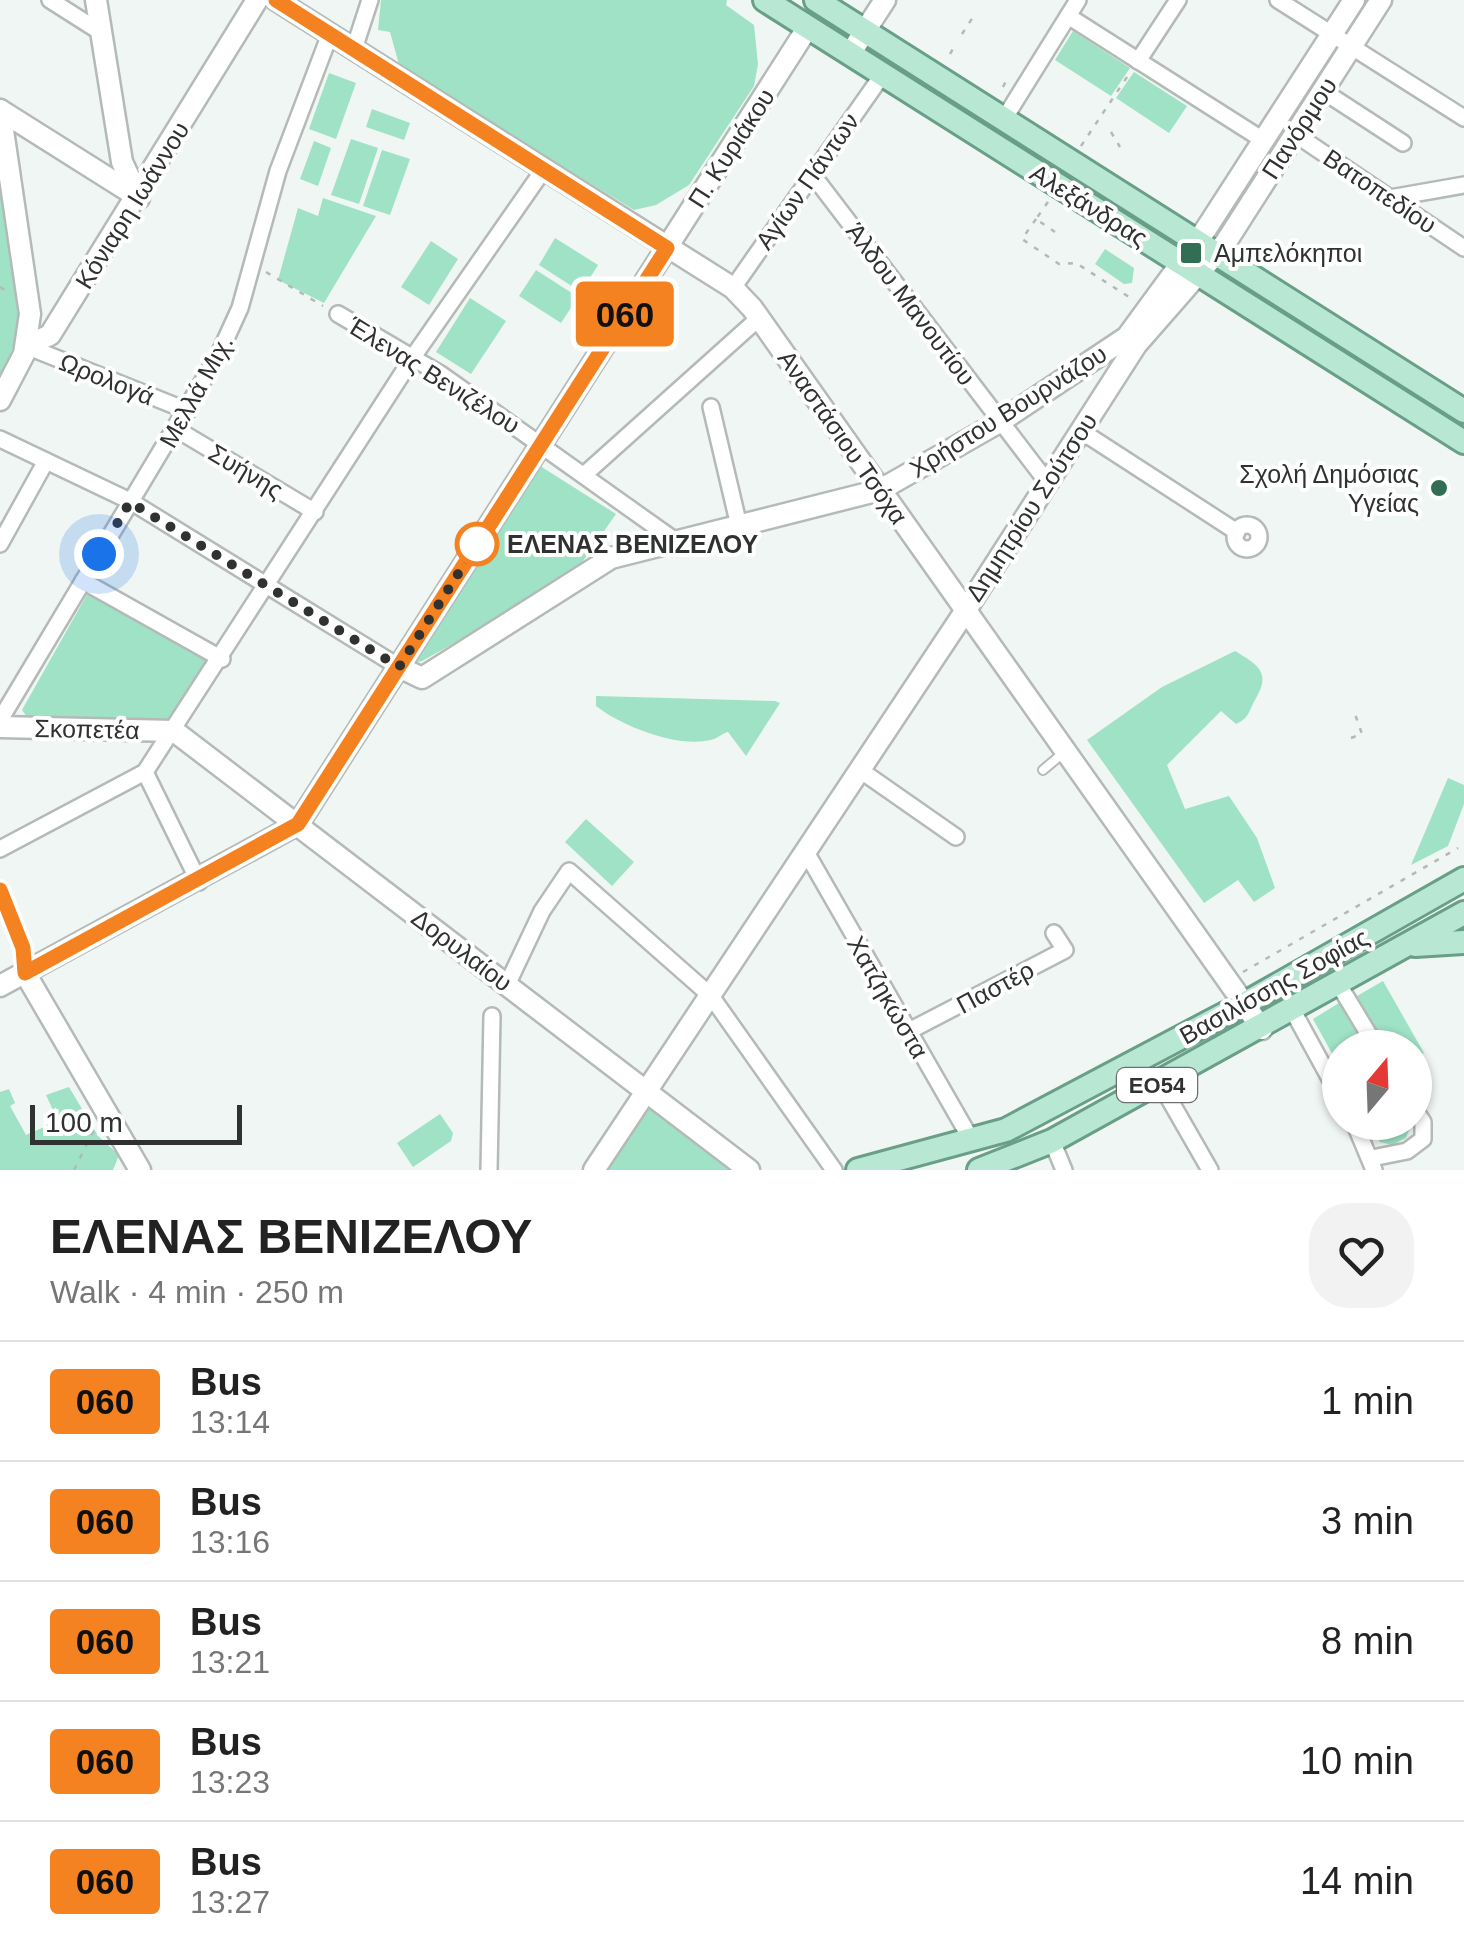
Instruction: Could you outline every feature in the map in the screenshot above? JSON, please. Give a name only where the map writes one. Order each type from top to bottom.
[{"type":"main road","name":"Αλεξάνδρας","points":[[765,0],[1464,442]]},
{"type":"main road","name":"Αλεξάνδρας","points":[[816,0],[1464,412]]},
{"type":"main road","name":"Βασιλίσσης Σοφίας","points":[[858,1170],[972,1141],[1038,1114],[1244,1004],[1464,879]]},
{"type":"main road","name":"Βασιλίσσης Σοφίας","points":[[979,1170],[1052,1142],[1464,913]]},
{"type":"main road","name":"ΕΟ54","points":[[1406,946],[1464,942]]},
{"type":"street","points":[[50,0],[102,33]]},
{"type":"street","points":[[96,0],[122,162],[139,198]]},
{"type":"street","name":"Κόνιαρη Ιωάννου","points":[[0,400],[26,346],[50,335],[139,198],[257,0]]},
{"type":"street","name":"Αναστάσιου Τσόχα","points":[[276,0],[733,288],[759,318],[1262,1028]]},
{"type":"street","points":[[354,49],[370,0]]},
{"type":"street","points":[[850,54],[884,0]]},
{"type":"street","points":[[1004,119],[1078,0]]},
{"type":"street","points":[[1138,61],[1178,0]]},
{"type":"street","points":[[1278,0],[1464,118]]},
{"type":"street","name":"Πανόρμου","points":[[1207,248],[1263,140],[1354,0]]},
{"type":"street","name":"Πανόρμου","points":[[1207,248],[1295,134],[1381,0]]},
{"type":"street","points":[[1068,16],[1263,140]]},
{"type":"street","name":"Π. Κυριάκου","points":[[298,824],[808,27]]},
{"type":"street","name":"Μελλά Μιχ.","points":[[0,720],[188,411],[240,308],[278,172],[330,34]]},
{"type":"street","name":"Αγίων Πάντων","points":[[733,288],[882,74]]},
{"type":"street","points":[[1323,91],[1402,143]]},
{"type":"street","points":[[0,109],[139,198]]},
{"type":"street","points":[[0,109],[29,306],[26,346]]},
{"type":"street","name":"Βατοπεδίου","points":[[1295,134],[1464,248]]},
{"type":"street","points":[[0,848],[145,772],[222,660],[413,357],[544,170]]},
{"type":"street","name":"Άλδου Μανουτίου","points":[[812,174],[1048,482]]},
{"type":"street","points":[[1390,198],[1464,185]]},
{"type":"street","name":"Χρήστου Βουρνάζου","points":[[399,667],[422,678],[611,558],[880,490],[1000,421],[1128,337],[1207,248]]},
{"type":"street","name":"Δημητρίου Σούτσου","points":[[594,1170],[1136,344],[1190,269]]},
{"type":"street","name":"Έλενας Βενιζέλου","points":[[338,314],[413,357],[677,542]]},
{"type":"street","points":[[585,474],[759,318]]},
{"type":"street","name":"Ωρολογά","points":[[26,346],[188,411]]},
{"type":"street","points":[[710,407],[739,526]]},
{"type":"street","name":"Συήνης","points":[[176,430],[315,512]]},
{"type":"street","points":[[1081,431],[1237,532]]},
{"type":"street","points":[[0,439],[130,502],[399,667]]},
{"type":"street","points":[[2,535],[46,461]]},
{"type":"street","points":[[83,580],[222,660]]},
{"type":"street","name":"Σκοπετέα","points":[[0,728],[174,731]]},
{"type":"street","name":"Δορυλαίου","points":[[174,731],[748,1170]]},
{"type":"street","points":[[860,770],[956,837]]},
{"type":"street","points":[[145,772],[199,882]]},
{"type":"street","points":[[0,986],[199,882],[298,824]]},
{"type":"street","name":"Χατζηκώστα","points":[[806,852],[972,1141]]},
{"type":"street","points":[[507,985],[542,911],[569,871],[711,996],[834,1170]]},
{"type":"street","points":[[0,890],[8,930],[25,973],[140,1170]]},
{"type":"street","name":"Παστέρ","points":[[908,1032],[1064,950],[1054,933]]},
{"type":"street","points":[[1338,985],[1366,1030]]},
{"type":"street","points":[[1293,1011],[1322,1063]]},
{"type":"street","points":[[488,1170],[492,1016]]},
{"type":"street","points":[[1160,1084],[1210,1170]]},
{"type":"street","points":[[1362,1140],[1373,1164],[1407,1152],[1421,1140]]},
{"type":"street","points":[[1052,1142],[1064,1170]]},
{"type":"lane","points":[[1043,770],[1066,751]]},
{"type":"path","points":[[962,34],[975,14]]},
{"type":"path","points":[[950,54],[954,47]]},
{"type":"path","points":[[1080,148],[1138,61]]},
{"type":"path","points":[[1003,86],[1007,80]]},
{"type":"path","points":[[1110,132],[1120,146]]},
{"type":"path","points":[[1049,200],[1022,239],[1060,264],[1076,262],[1129,297]]},
{"type":"path","points":[[1036,218],[1055,232]]},
{"type":"path","points":[[1068,263],[1072,271]]},
{"type":"path","points":[[253,264],[338,314]]},
{"type":"path","points":[[1352,738],[1362,734],[1355,714]]},
{"type":"path","points":[[1228,981],[1458,848]]},
{"type":"path","points":[[74,1170],[98,1122]]},
{"type":"green space","points":[[381,0],[727,0],[726,5],[754,25],[758,64],[754,86],[689,185],[656,205],[634,210],[400,68],[390,32],[378,30]]},
{"type":"green space","points":[[1073,31],[1130,68],[1111,96],[1055,60]]},
{"type":"green space","points":[[1134,72],[1187,106],[1169,133],[1116,98]]},
{"type":"green space","points":[[329,73],[356,83],[336,139],[309,129]]},
{"type":"green space","points":[[372,109],[410,123],[404,140],[366,127]]},
{"type":"green space","points":[[351,139],[378,148],[359,204],[331,195]]},
{"type":"green space","points":[[314,141],[331,148],[318,186],[300,179]]},
{"type":"green space","points":[[382,150],[410,159],[390,215],[363,206]]},
{"type":"green space","points":[[0,175],[22,324],[0,380]]},
{"type":"green space","points":[[323,198],[376,216],[324,303],[278,280],[298,208],[318,216]]},
{"type":"green space","points":[[555,238],[598,265],[581,292],[539,265]]},
{"type":"green space","points":[[431,241],[458,259],[429,305],[401,287]]},
{"type":"green space","points":[[1105,249],[1134,268],[1132,283],[1124,284],[1095,264]]},
{"type":"green space","points":[[536,270],[578,297],[561,323],[519,296]]},
{"type":"green space","points":[[470,298],[506,321],[471,374],[436,352]]},
{"type":"green space","points":[[537,464],[616,514],[581,564],[555,587],[422,661],[399,667]]},
{"type":"green space","points":[[89,591],[207,659],[167,723],[27,717],[22,710]]},
{"type":"green space","points":[[1235,651],[1257,666],[1262,677],[1248,715],[1236,724],[1221,711],[1167,765],[1185,809],[1229,796],[1257,838],[1275,888],[1254,902],[1238,880],[1204,903],[1087,740],[1162,687]]},
{"type":"green space","points":[[596,696],[780,703],[746,756],[728,732],[700,742],[669,739],[607,714],[596,706]]},
{"type":"green space","points":[[1448,778],[1464,785],[1464,804],[1448,846],[1411,865]]},
{"type":"green space","points":[[586,819],[634,862],[612,886],[565,842]]},
{"type":"green space","points":[[1383,981],[1411,1030],[1376,1030],[1357,996]]},
{"type":"green space","points":[[1339,1003],[1356,1030],[1322,1030],[1322,1035],[1313,1019]]},
{"type":"green space","points":[[69,1087],[98,1136],[119,1155],[113,1170],[0,1170],[0,1092],[9,1089],[15,1103],[10,1106],[26,1135],[58,1121],[46,1095]]},
{"type":"green space","points":[[648,1108],[733,1170],[601,1170],[641,1109]]},
{"type":"green space","points":[[440,1114],[453,1133],[451,1141],[413,1167],[397,1143]]},
{"type":"green space","points":[[1379,1140],[1402,1140],[1392,1145]]},
{"type":"bus line","name":"060","points":[[0,890],[23,948],[25,973],[47,958],[199,882],[298,824],[667,248],[276,0]]},
{"type":"place","name":"Αμπελόκηποι","points":[[1191,253]]},
{"type":"place","name":"Σχολή Δημόσιας Υγείας","points":[[1439,488]]},
{"type":"place","name":"ΕΛΕΝΑΣ ΒΕΝΙΖΕΛΟΥ","points":[[477,544]]},
{"type":"route","points":[[99,554],[130,502],[399,667],[477,544]]}]
